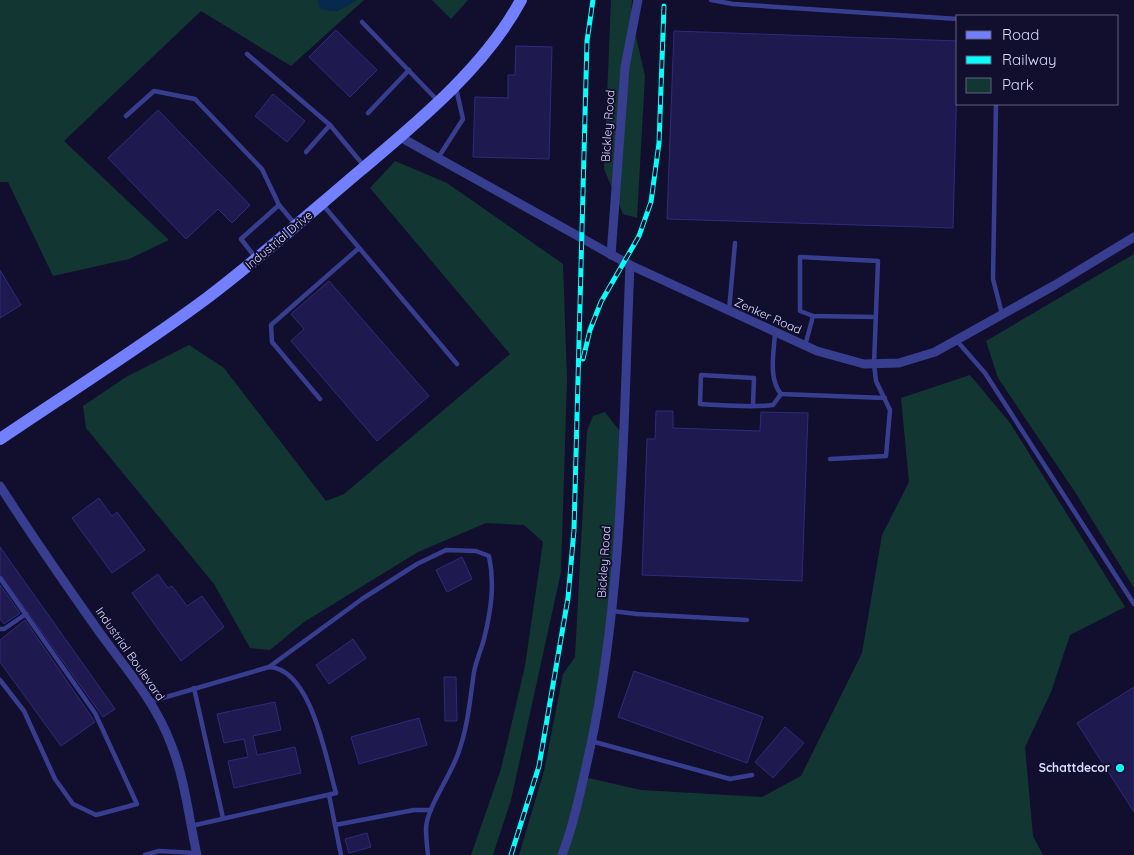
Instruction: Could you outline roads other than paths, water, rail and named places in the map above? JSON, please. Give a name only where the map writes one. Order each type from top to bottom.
[{"type":"street","name":"Industrial Drive","points":[[0,439],[161,332],[257,259],[400,137],[438,101],[500,34],[521,0]]},
{"type":"street","name":"Bickley Road","points":[[611,255],[625,67],[638,0]]},
{"type":"street","name":"Zenker Road","points":[[400,137],[630,265],[775,333],[805,346],[850,361],[874,364],[899,363],[918,359],[957,341],[1002,316],[1134,237]]},
{"type":"street","name":"Bickley Road","points":[[562,855],[592,741],[612,611],[618,551],[630,265]]},
{"type":"street","name":"Industrial Boulevard","points":[[0,486],[150,702],[172,745],[197,854]]},
{"type":"lane","points":[[711,0],[733,4],[956,18]]},
{"type":"lane","points":[[362,22],[438,101]]},
{"type":"lane","points":[[247,54],[330,126],[365,167]]},
{"type":"lane","points":[[368,113],[409,70]]},
{"type":"lane","points":[[438,158],[463,119],[455,84]]},
{"type":"lane","points":[[126,116],[154,91],[195,99],[262,170],[279,205],[296,226]]},
{"type":"lane","points":[[996,105],[994,278],[1002,316]]},
{"type":"lane","points":[[306,152],[330,126]]},
{"type":"lane","points":[[322,204],[457,364]]},
{"type":"lane","points":[[257,259],[241,239],[279,205]]},
{"type":"lane","points":[[729,312],[735,243]]},
{"type":"lane","points":[[320,399],[272,342],[271,325],[359,248]]},
{"type":"lane","points":[[830,459],[886,456],[890,410],[876,381],[874,364],[876,316],[878,261],[800,258],[800,312],[813,316],[876,316]]},
{"type":"lane","points":[[805,346],[813,316]]},
{"type":"lane","points":[[775,333],[773,371],[776,389],[781,394],[885,398]]},
{"type":"lane","points":[[957,341],[985,373],[1134,604]]},
{"type":"lane","points":[[752,406],[754,378],[700,375],[700,404],[752,406],[773,405],[781,394]]},
{"type":"lane","points":[[150,702],[268,667],[362,599],[417,564],[446,550],[476,551],[489,556],[493,576],[492,600],[474,671],[471,710],[449,777],[431,810],[426,826],[428,855]]},
{"type":"lane","points":[[0,578],[95,713],[137,804],[96,815],[73,804],[56,779],[24,711],[0,680]]},
{"type":"lane","points":[[612,611],[747,620]]},
{"type":"lane","points":[[0,629],[26,614]]},
{"type":"lane","points":[[191,826],[336,794],[313,713],[305,696],[284,672],[277,668],[268,667]]},
{"type":"lane","points":[[194,688],[223,818]]},
{"type":"lane","points":[[592,741],[730,779],[752,775]]},
{"type":"lane","points":[[330,795],[341,855]]},
{"type":"lane","points":[[335,825],[414,810],[431,810]]},
{"type":"lane","points":[[146,855],[159,851],[197,854]]},
{"type":"water","points":[[318,0],[356,0],[343,8],[330,11],[320,8]]},
{"type":"railway","points":[[511,855],[539,766],[568,598],[574,530],[587,41],[593,0]]},
{"type":"railway","points":[[583,359],[590,330],[601,302],[639,236],[651,202],[659,143],[664,6]]},
{"type":"place","name":"Schattdecor","points":[[1120,768]]}]
